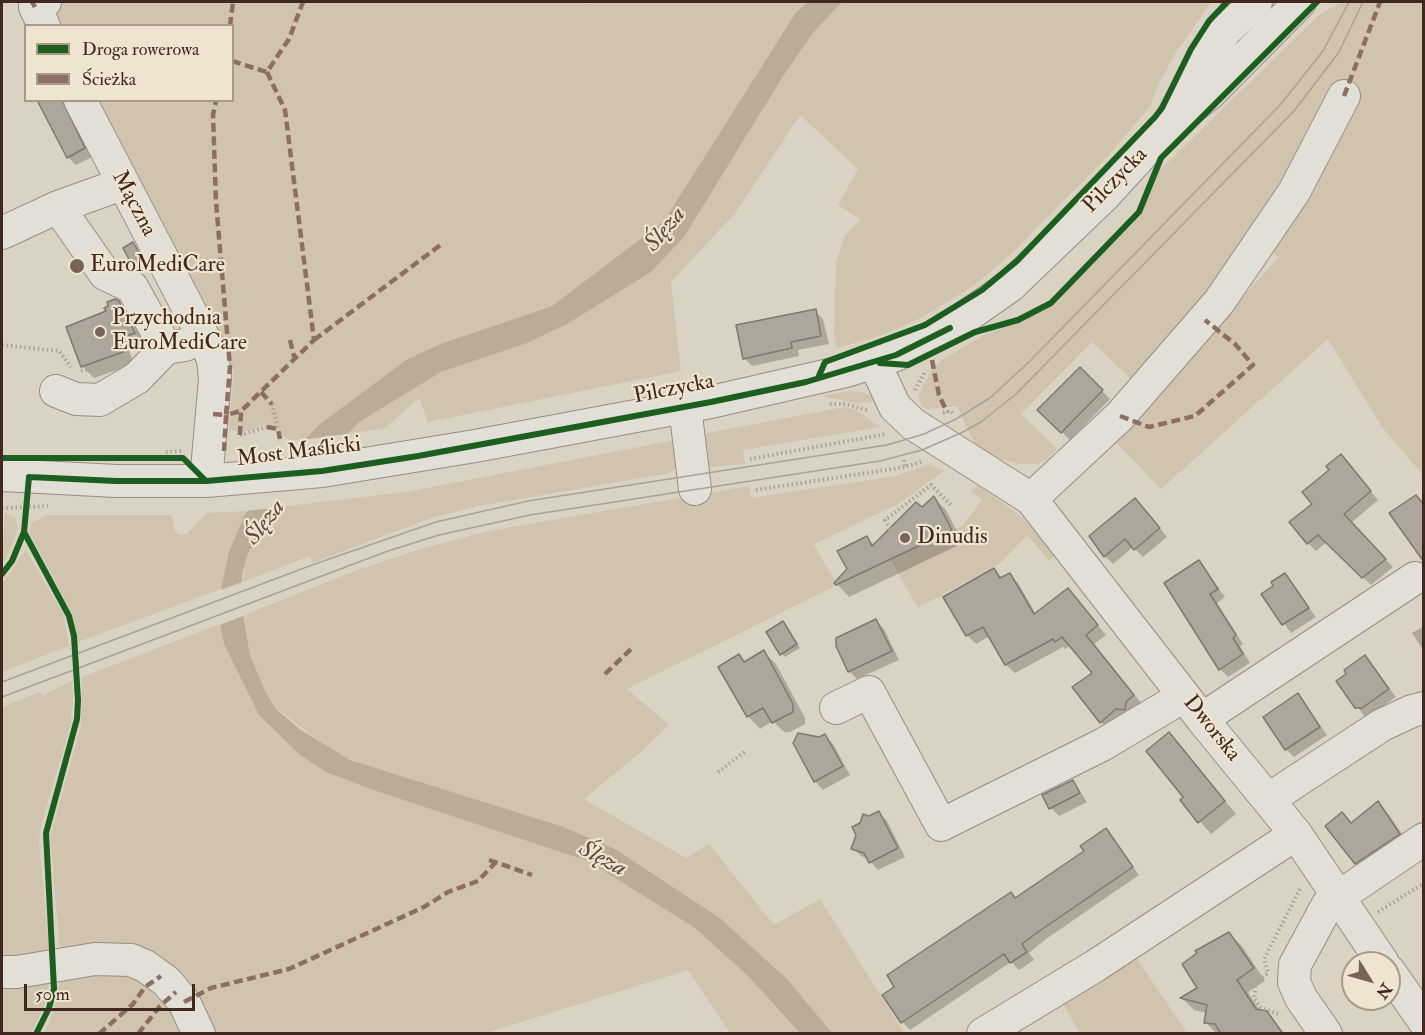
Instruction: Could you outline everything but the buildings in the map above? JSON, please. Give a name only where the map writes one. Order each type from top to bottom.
[{"type":"street","points":[[43,24],[34,7],[45,2]]},
{"type":"street","name":"Pilczycka","points":[[1167,127],[1202,64],[1227,30],[1256,2]]},
{"type":"street","name":"Pilczycka","points":[[395,459],[685,407],[806,382],[874,362],[950,328],[1003,291],[1104,196],[1167,127],[1209,94],[1300,2]]},
{"type":"street","points":[[1031,499],[1120,416],[1219,302],[1294,192],[1344,96]]},
{"type":"street","name":"Mączna","points":[[81,102],[122,184],[207,342],[215,379],[206,481]]},
{"type":"street","points":[[2,233],[58,207],[122,184]]},
{"type":"street","points":[[58,207],[105,274],[132,287],[166,348]]},
{"type":"street","points":[[56,391],[76,399],[100,400],[137,378],[166,348],[207,342]]},
{"type":"street","name":"Dworska","points":[[874,362],[895,407],[913,424],[1031,499],[1193,708],[1296,834],[1375,951]]},
{"type":"street","points":[[685,407],[695,489]]},
{"type":"street","name":"Most Maślicki","points":[[206,481],[298,473],[395,459]]},
{"type":"street","points":[[15,476],[116,481],[206,481]]},
{"type":"street","points":[[837,708],[869,692],[941,825],[1102,745],[1193,708],[1415,578]]},
{"type":"street","points":[[1269,799],[1382,725],[1424,708]]},
{"type":"street","points":[[983,1034],[1095,966],[1296,834]]},
{"type":"street","points":[[1326,1034],[1301,998],[1294,982],[1295,964],[1328,904],[1424,839]]},
{"type":"street","points":[[2,972],[17,972],[95,959],[130,960],[151,969],[166,981],[184,1002],[199,1034]]},
{"type":"street","points":[[1401,988],[1424,1021]]},
{"type":"path","points":[[2,345],[59,351],[75,373],[114,364],[133,370],[137,378]]},
{"type":"path","points":[[910,400],[928,366]]},
{"type":"path","points":[[272,404],[279,429]]},
{"type":"path","points":[[240,435],[267,427]]},
{"type":"path","points":[[750,459],[881,437],[894,430]]},
{"type":"path","points":[[160,458],[183,458],[206,481]]},
{"type":"path","points":[[756,490],[905,467]]},
{"type":"path","points":[[2,502],[15,476]]},
{"type":"path","points":[[890,529],[885,520],[932,485],[952,506]]},
{"type":"path","points":[[2,508],[39,508]]},
{"type":"path","points":[[718,772],[746,751]]},
{"type":"path","points":[[1357,925],[1424,883]]},
{"type":"shaded area","points":[[62,2],[589,2],[590,4],[593,2],[808,2],[795,13],[664,221],[552,306],[440,344],[406,360],[320,424],[305,439],[291,441],[266,425],[242,432],[229,429],[234,369],[223,368],[90,102],[234,102],[234,24],[56,24],[56,11]]},
{"type":"shaded area","points":[[842,2],[1211,2],[1175,54],[1158,85],[1151,105],[1106,158],[1012,253],[975,285],[921,318],[880,336],[837,348],[834,334],[836,262],[845,235],[861,220],[838,205],[858,169],[800,115],[736,212],[671,282],[681,371],[428,422],[419,398],[385,428],[348,434],[359,422],[397,397],[441,372],[507,348],[684,237],[782,78],[813,33]]},
{"type":"shaded area","points":[[1341,2],[1423,2],[1423,475],[1382,427],[1328,339],[1161,489],[1113,439],[1279,257],[1265,250],[1291,190],[1135,383],[1092,342],[1021,414],[1057,449],[1046,460],[1037,464],[1020,464],[1000,459],[975,445],[957,406],[928,409],[922,406],[918,396],[931,371],[942,360],[984,335],[1042,312],[1052,304],[1142,214],[1154,176],[1319,15]]},
{"type":"shaded area","points":[[852,391],[865,393],[879,401],[856,403],[821,396]]},
{"type":"shaded area","points":[[844,407],[856,410],[880,427],[743,450],[745,464],[702,468],[697,435]]},
{"type":"shaded area","points":[[675,440],[678,464],[674,470],[665,474],[479,506],[434,517],[312,563],[310,556],[242,582],[248,553],[279,507],[406,492]]},
{"type":"shaded area","points":[[930,464],[944,471],[898,504],[814,544],[837,585],[627,689],[669,725],[584,799],[686,858],[709,844],[774,925],[820,899],[904,1033],[832,1033],[787,979],[720,918],[615,849],[564,827],[350,760],[330,749],[277,709],[266,693],[250,655],[244,615],[355,571],[427,547],[494,530],[749,486],[751,498],[896,476]]},
{"type":"shaded area","points":[[978,485],[1023,518],[1054,555],[1050,562],[1027,535],[1002,562],[918,608],[890,559],[962,526],[982,500],[970,491]]},
{"type":"shaded area","points":[[248,511],[221,589],[78,642],[73,615],[29,532],[33,522],[47,515],[172,515],[174,531],[180,535],[187,534],[206,513]]},
{"type":"shaded area","points":[[5,513],[16,519],[18,529],[2,564]]},
{"type":"shaded area","points":[[26,550],[63,614],[69,646],[2,672],[2,584]]},
{"type":"shaded area","points":[[220,624],[224,644],[259,715],[300,755],[326,772],[373,790],[588,861],[695,928],[747,975],[800,1033],[730,1033],[688,970],[486,1033],[207,1033],[187,986],[60,950],[50,837],[81,726],[82,677]]},
{"type":"shaded area","points":[[72,681],[73,702],[70,727],[41,826],[39,841],[49,951],[2,964],[2,707],[40,692],[42,696]]},
{"type":"shaded area","points":[[1137,959],[1187,1033],[1080,1033],[1062,1003]]},
{"type":"shaded area","points":[[106,972],[150,979],[188,1034],[44,1034],[54,1010],[60,980]]},
{"type":"shaded area","points":[[49,980],[44,1007],[31,1033],[2,1034],[2,987]]},
{"type":"water","name":"Ślęza","points":[[808,2],[842,2],[813,33],[782,78],[684,237],[651,272],[567,324],[527,343],[441,372],[359,422],[274,512],[248,553],[242,575],[241,601],[250,655],[266,693],[277,710],[301,730],[350,760],[564,827],[615,849],[720,918],[787,979],[832,1033],[800,1033],[747,975],[695,928],[588,861],[373,790],[326,772],[300,755],[259,715],[224,644],[217,609],[229,552],[244,516],[280,464],[320,424],[406,360],[440,344],[552,306],[664,221],[796,12]]},
{"type":"pier","points":[[353,433],[283,507],[244,511],[278,462],[301,440]]},
{"type":"pier","points":[[245,581],[246,615],[217,626],[214,609],[218,591]]},
{"type":"tram line","points":[[2,682],[312,565],[436,522],[528,501],[887,445],[924,434],[956,419],[990,398],[1030,361],[1281,104],[1323,51],[1349,2]]},
{"type":"tram line","points":[[2,697],[388,551],[439,535],[530,515],[880,461],[922,450],[963,432],[981,422],[1016,394],[1294,111],[1339,52],[1363,2]]},
{"type":"marked path","points":[[32,2],[35,7]]},
{"type":"marked path","points":[[230,24],[233,2]]},
{"type":"marked path","points":[[234,62],[267,72],[289,39],[303,2]]},
{"type":"marked path","points":[[1344,96],[1380,2]]},
{"type":"marked path","points":[[224,451],[226,415],[241,411],[314,340],[285,110],[267,72]]},
{"type":"marked path","points":[[213,414],[226,415],[230,367],[216,202],[213,115],[216,102]]},
{"type":"marked path","points":[[314,340],[443,243]]},
{"type":"marked path","points":[[1120,416],[1149,427],[1195,416],[1253,365],[1235,344],[1205,320]]},
{"type":"marked path","points":[[290,340],[295,360]]},
{"type":"marked path","points":[[932,360],[939,395],[947,412]]},
{"type":"marked path","points":[[261,392],[272,404]]},
{"type":"marked path","points":[[240,435],[241,411]]},
{"type":"marked path","points":[[267,427],[278,429],[280,439]]},
{"type":"marked path","points":[[605,674],[633,647]]},
{"type":"marked path","points":[[489,860],[532,875]]},
{"type":"marked path","points":[[184,1002],[211,988],[289,969],[424,907],[448,892],[478,881],[495,863]]},
{"type":"marked path","points":[[99,1034],[133,1004],[145,987],[161,976]]},
{"type":"marked path","points":[[138,1034],[160,1006],[176,992]]},
{"type":"cycle path","points":[[818,378],[825,362],[925,325],[982,290],[1017,261],[1155,117],[1162,108],[1191,49],[1209,21],[1227,2]]},
{"type":"cycle path","points":[[880,363],[908,365],[975,332],[1018,320],[1051,303],[1139,212],[1161,158],[1317,2]]},
{"type":"cycle path","points":[[29,477],[116,481],[206,481],[322,471],[418,456],[711,402],[806,382],[896,355],[950,328]]},
{"type":"cycle path","points":[[2,458],[183,458],[206,481]]},
{"type":"cycle path","points":[[2,574],[12,561],[24,532],[29,477]]},
{"type":"cycle path","points":[[24,532],[69,616],[74,636],[78,700],[77,719],[46,833],[54,989],[49,1008],[36,1034]]},
{"type":"place","name":"EuroMediCare","points":[[77,266]]},
{"type":"place","name":"Przychodnia EuroMediCare","points":[[100,332]]},
{"type":"place","name":"Dinudis","points":[[905,538]]}]
